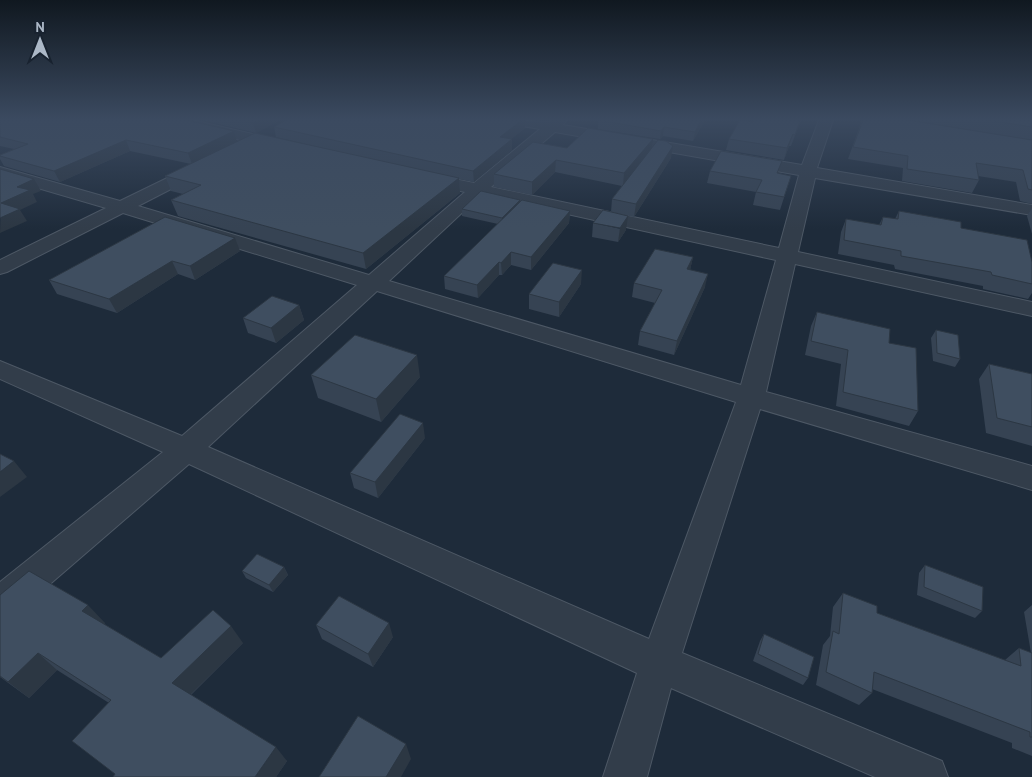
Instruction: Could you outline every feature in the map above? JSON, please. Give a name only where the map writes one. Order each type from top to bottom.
[{"type":"street","points":[[0,268],[112,204],[207,156]]},
{"type":"street","points":[[0,604],[186,450],[477,190],[517,156]]},
{"type":"street","points":[[725,156],[1032,210]]},
{"type":"street","points":[[625,777],[659,663],[751,397],[813,156]]},
{"type":"street","points":[[0,172],[751,397],[1032,478]]},
{"type":"street","points":[[410,175],[1032,309]]},
{"type":"street","points":[[0,251],[112,204]]},
{"type":"street","points":[[0,369],[186,450],[659,663],[926,777]]},
{"type":"building","points":[[1,156],[88,156],[54,171]]},
{"type":"building","points":[[206,156],[360,156],[459,178],[363,253],[171,200],[201,185],[165,176]]},
{"type":"building","points":[[406,156],[491,156],[473,171]]},
{"type":"building","points":[[516,156],[638,156],[624,173],[556,160],[532,182],[494,174]]},
{"type":"building","points":[[645,156],[666,156],[636,204],[612,199]]},
{"type":"building","points":[[718,156],[753,156],[782,161],[777,173],[791,176],[784,197],[756,192],[762,180],[710,171]]},
{"type":"building","points":[[908,156],[1032,156],[1032,190],[1028,189],[1023,170],[976,163],[979,180],[907,169]]},
{"type":"building","points":[[0,169],[34,179],[17,187],[30,190],[1,203],[20,209],[0,218]]},
{"type":"building","points":[[481,191],[520,200],[502,218],[462,209]]},
{"type":"building","points":[[522,200],[570,211],[531,257],[511,252],[477,285],[444,276]]},
{"type":"building","points":[[603,210],[628,216],[620,228],[593,223]]},
{"type":"building","points":[[899,211],[961,222],[961,228],[1027,240],[1032,262],[1032,284],[992,275],[991,272],[901,256],[901,251],[844,240],[846,219],[881,225],[883,217],[898,219]]},
{"type":"building","points":[[165,217],[235,238],[190,266],[172,261],[109,299],[49,280]]},
{"type":"building","points":[[655,249],[693,257],[687,269],[708,274],[677,341],[640,331],[662,290],[634,283]]},
{"type":"building","points":[[553,263],[582,270],[559,302],[529,294]]},
{"type":"building","points":[[272,296],[299,305],[271,328],[243,318]]},
{"type":"building","points":[[817,312],[890,329],[889,343],[916,348],[918,411],[843,392],[848,350],[811,341]]},
{"type":"building","points":[[936,330],[958,335],[960,359],[937,353]]},
{"type":"building","points":[[355,335],[417,355],[376,399],[311,375]]},
{"type":"building","points":[[989,364],[1032,374],[1032,427],[997,418]]},
{"type":"building","points":[[400,414],[423,423],[375,482],[350,473]]},
{"type":"building","points":[[0,454],[14,461],[0,472]]},
{"type":"building","points":[[257,554],[284,567],[269,585],[242,571]]},
{"type":"building","points":[[925,565],[983,587],[982,611],[924,587]]},
{"type":"building","points":[[29,571],[88,605],[82,611],[161,658],[213,610],[231,626],[172,683],[276,747],[255,777],[113,777],[115,774],[72,741],[111,700],[38,653],[8,682],[0,676],[0,595]]},
{"type":"building","points":[[843,593],[877,606],[877,613],[1021,666],[1019,648],[1032,653],[1032,737],[1030,737],[1030,732],[874,672],[872,693],[826,672],[833,631],[839,634]]},
{"type":"building","points":[[339,596],[389,623],[368,654],[316,625]]},
{"type":"building","points":[[764,634],[814,657],[808,678],[758,654]]},
{"type":"building","points":[[358,716],[406,744],[386,777],[319,777]]}]
